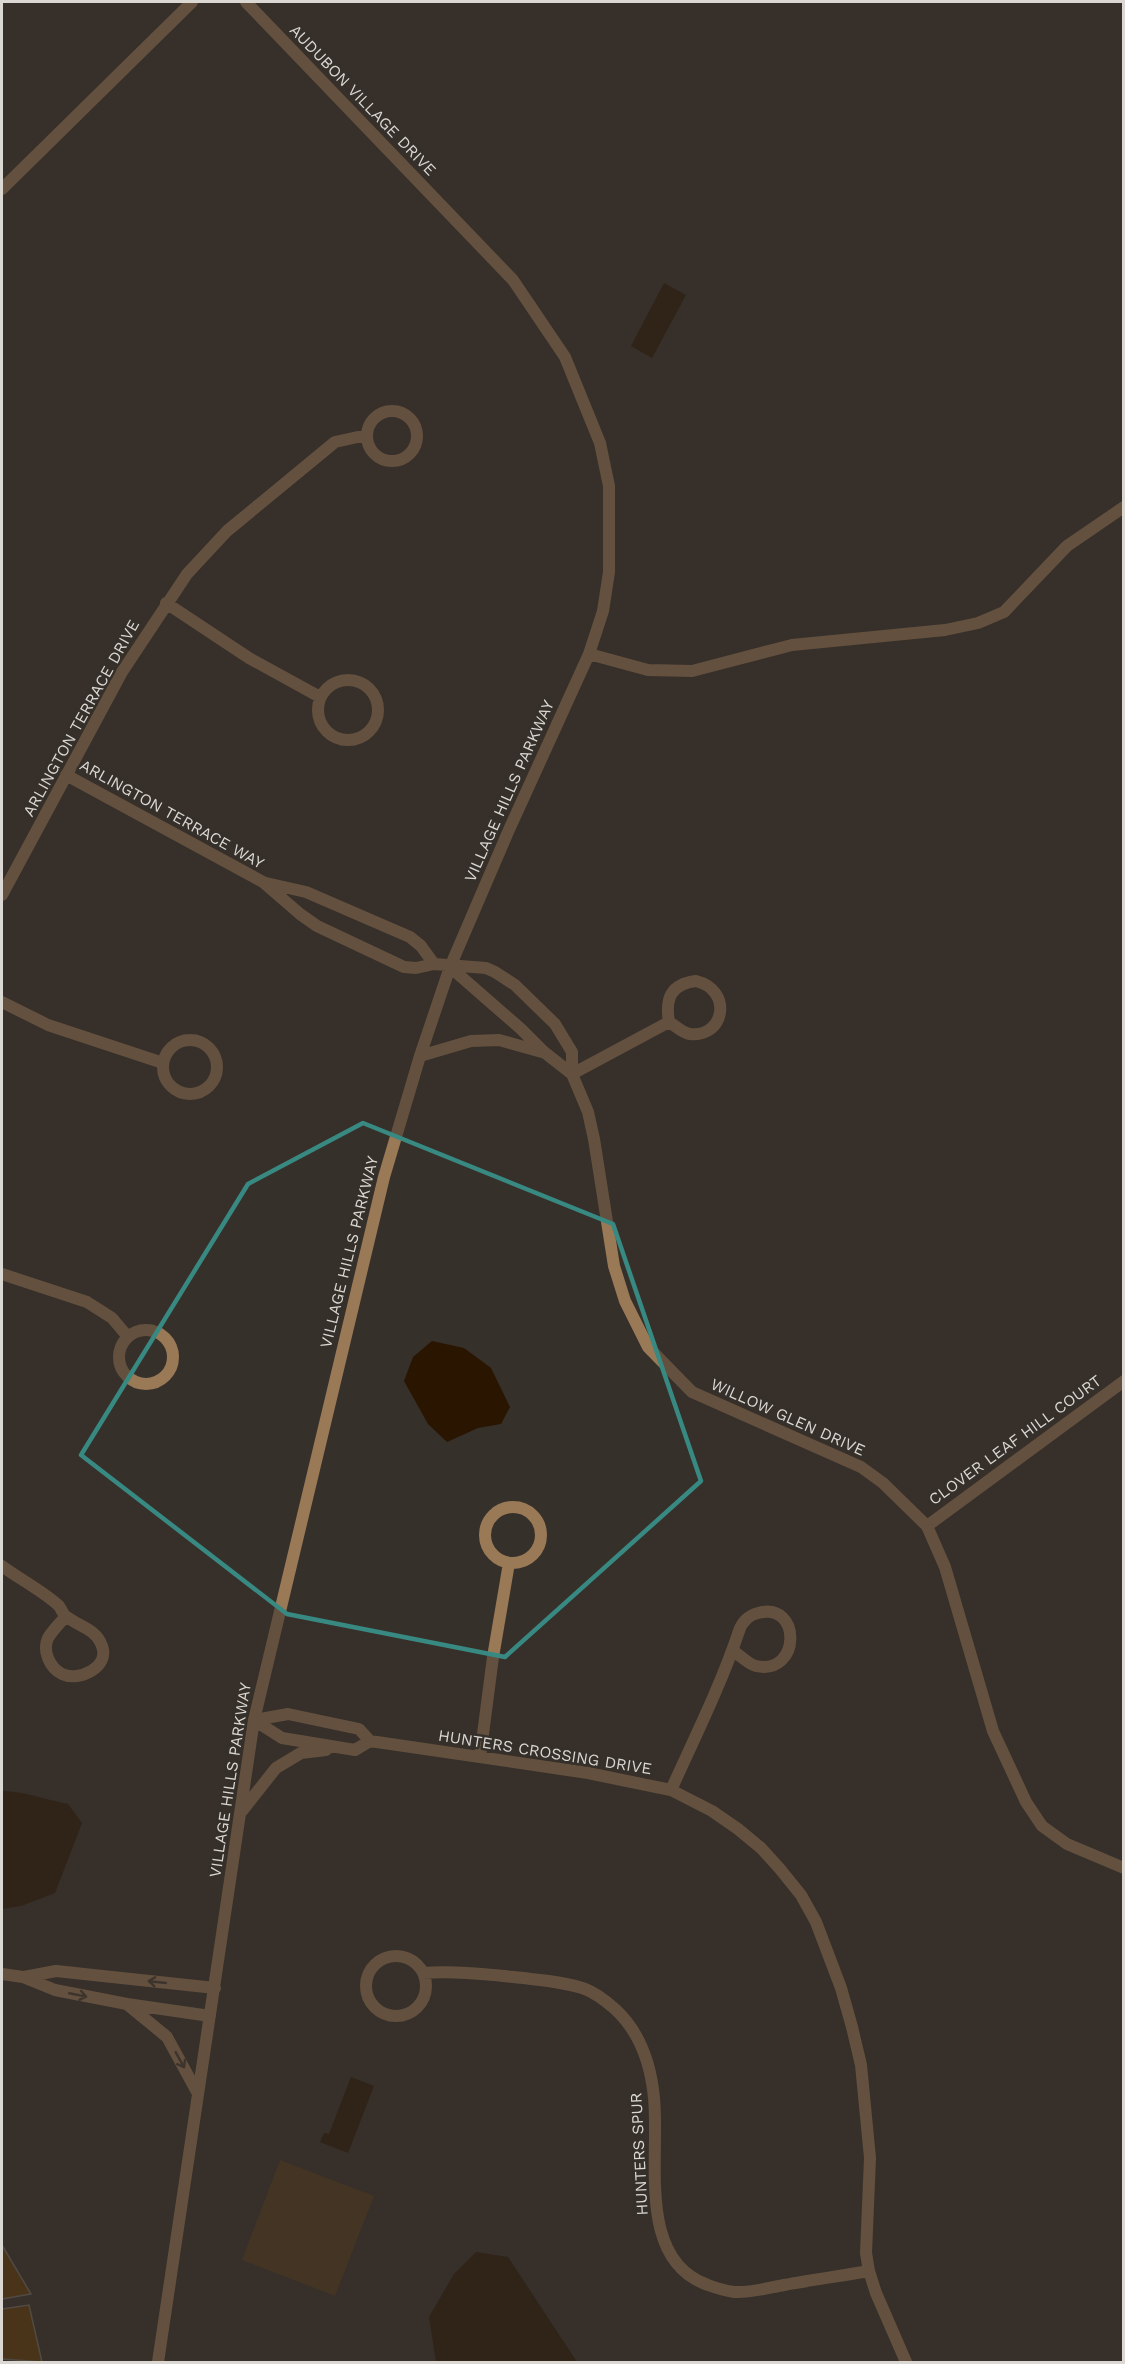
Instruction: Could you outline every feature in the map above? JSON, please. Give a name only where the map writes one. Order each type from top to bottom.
[{"type":"street","points":[[2,189],[192,2]]},
{"type":"street","name":"AUDUBON VILLAGE DRIVE","points":[[246,2],[455,221]]},
{"type":"street","name":"VILLAGE HILLS PARKWAY","points":[[158,2362],[254,1720],[384,1177],[420,1056],[450,967],[508,832],[590,654],[603,611],[609,572],[609,486],[600,443],[565,357],[543,321],[513,280],[455,221]]},
{"type":"street","points":[[393,411],[401,412],[414,422],[418,438],[411,454],[395,461],[387,460],[372,451],[367,435],[372,420],[378,415],[393,411]]},
{"type":"street","name":"ARLINGTON TERRACE DRIVE","points":[[2,895],[122,672],[165,603],[187,574],[227,531],[335,442],[367,435]]},
{"type":"street","points":[[590,654],[648,670],[692,671],[792,645],[945,630],[978,623],[1004,612],[1067,546],[1124,507]]},
{"type":"street","points":[[165,603],[249,658],[320,697]]},
{"type":"street","points":[[346,679],[357,680],[366,685],[374,694],[378,704],[375,725],[358,738],[337,738],[323,727],[319,718],[320,697],[327,687],[336,682],[346,679]]},
{"type":"street","name":"ARLINGTON TERRACE WAY","points":[[66,775],[263,882],[300,914],[328,931],[404,967],[416,968],[434,964],[450,967]]},
{"type":"street","name":"ARLINGTON TERRACE WAY","points":[[263,882],[306,892],[410,936],[422,946],[434,964]]},
{"type":"street","name":"WILLOW GLEN DRIVE","points":[[450,967],[544,1052],[572,1074]]},
{"type":"street","name":"WILLOW GLEN DRIVE","points":[[450,967],[486,968],[514,985],[555,1024],[572,1052],[572,1074],[588,1112],[614,1266],[625,1301],[648,1347],[692,1392],[861,1467],[883,1483],[927,1526],[945,1567],[993,1731],[1026,1802],[1042,1826],[1067,1844],[1124,1868]]},
{"type":"street","points":[[696,981],[713,988],[718,996],[721,1011],[718,1020],[704,1032],[691,1034],[669,1022],[670,995],[684,982],[696,981]]},
{"type":"street","points":[[2,1002],[48,1025],[163,1063]]},
{"type":"street","points":[[572,1074],[669,1022]]},
{"type":"street","points":[[420,1056],[471,1041],[499,1040],[544,1052]]},
{"type":"street","points":[[197,1041],[212,1052],[217,1070],[210,1086],[203,1091],[186,1094],[170,1086],[165,1079],[163,1063],[171,1047],[179,1042],[197,1041]]},
{"type":"street","points":[[2,1274],[87,1302],[112,1318],[128,1336]]},
{"type":"street","points":[[145,1330],[155,1331],[170,1343],[173,1361],[164,1378],[147,1385],[129,1379],[119,1363],[122,1344],[128,1336],[145,1330]]},
{"type":"street","name":"CLOVER LEAF HILL COURT","points":[[927,1526],[1124,1381]]},
{"type":"street","points":[[520,1507],[538,1520],[542,1539],[535,1553],[528,1560],[509,1563],[494,1556],[488,1547],[486,1528],[493,1515],[501,1509],[520,1507]]},
{"type":"street","points":[[480,1757],[493,1657],[509,1563]]},
{"type":"street","points":[[2,1566],[58,1606],[65,1617],[89,1629],[103,1648],[96,1667],[83,1676],[63,1675],[55,1670],[48,1659],[46,1649],[48,1639],[65,1617]]},
{"type":"street","points":[[672,1790],[734,1651],[741,1626],[752,1615],[770,1612],[779,1616],[790,1628],[791,1647],[779,1662],[755,1666],[734,1651]]},
{"type":"street","name":"HUNTERS CROSSING DRIVE","points":[[254,1720],[288,1714],[359,1729],[370,1741],[588,1773],[672,1790],[712,1810],[762,1848],[801,1895],[828,1950],[842,1988],[861,2065],[870,2158],[866,2253],[869,2271],[876,2293],[906,2362]]},
{"type":"street","name":"HUNTERS CROSSING DRIVE","points":[[254,1720],[282,1738],[355,1750],[370,1741]]},
{"type":"street","name":"HUNTERS CROSSING DRIVE","points":[[240,1814],[276,1768],[301,1753],[340,1748]]},
{"type":"street","points":[[387,1957],[407,1957],[415,1962],[423,1973],[426,1988],[424,1998],[410,2013],[400,2016],[381,2012],[368,1996],[366,1986],[372,1968],[387,1957]]},
{"type":"street","points":[[23,1977],[56,1971],[215,1988]]},
{"type":"street","name":"HUNTERS SPUR","points":[[423,1973],[454,1971],[558,1983],[587,1989],[622,2015],[635,2032],[644,2051],[650,2075],[654,2098],[657,2207],[661,2235],[671,2258],[682,2271],[698,2282],[734,2292],[869,2271]]},
{"type":"street","points":[[2,1974],[23,1977],[55,1990],[127,2004],[210,2016]]},
{"type":"street","points":[[127,2004],[167,2037],[197,2092]]},
{"type":"highlighted area","points":[[363,1123],[613,1224],[701,1481],[505,1657],[287,1614],[81,1455],[248,1184]]},
{"type":"shaded area","points":[[664,283],[686,295],[652,358],[631,346]]},
{"type":"shaded area","points":[[432,1341],[464,1348],[491,1368],[510,1407],[501,1424],[478,1428],[447,1442],[428,1424],[404,1381],[413,1357]]},
{"type":"shaded area","points":[[2,1791],[27,1794],[68,1804],[82,1823],[55,1893],[21,1906],[2,1909]]},
{"type":"shaded area","points":[[351,2077],[374,2086],[348,2153],[320,2142],[324,2133],[329,2134]]},
{"type":"shaded area","points":[[280,2160],[374,2196],[335,2296],[242,2260]]},
{"type":"shaded area","points":[[476,2252],[508,2257],[577,2362],[436,2362],[429,2317],[454,2274]]},
{"type":"building","points":[[2,2245],[31,2294],[2,2299]]},
{"type":"building","points":[[29,2305],[42,2362],[2,2359],[2,2309]]}]
